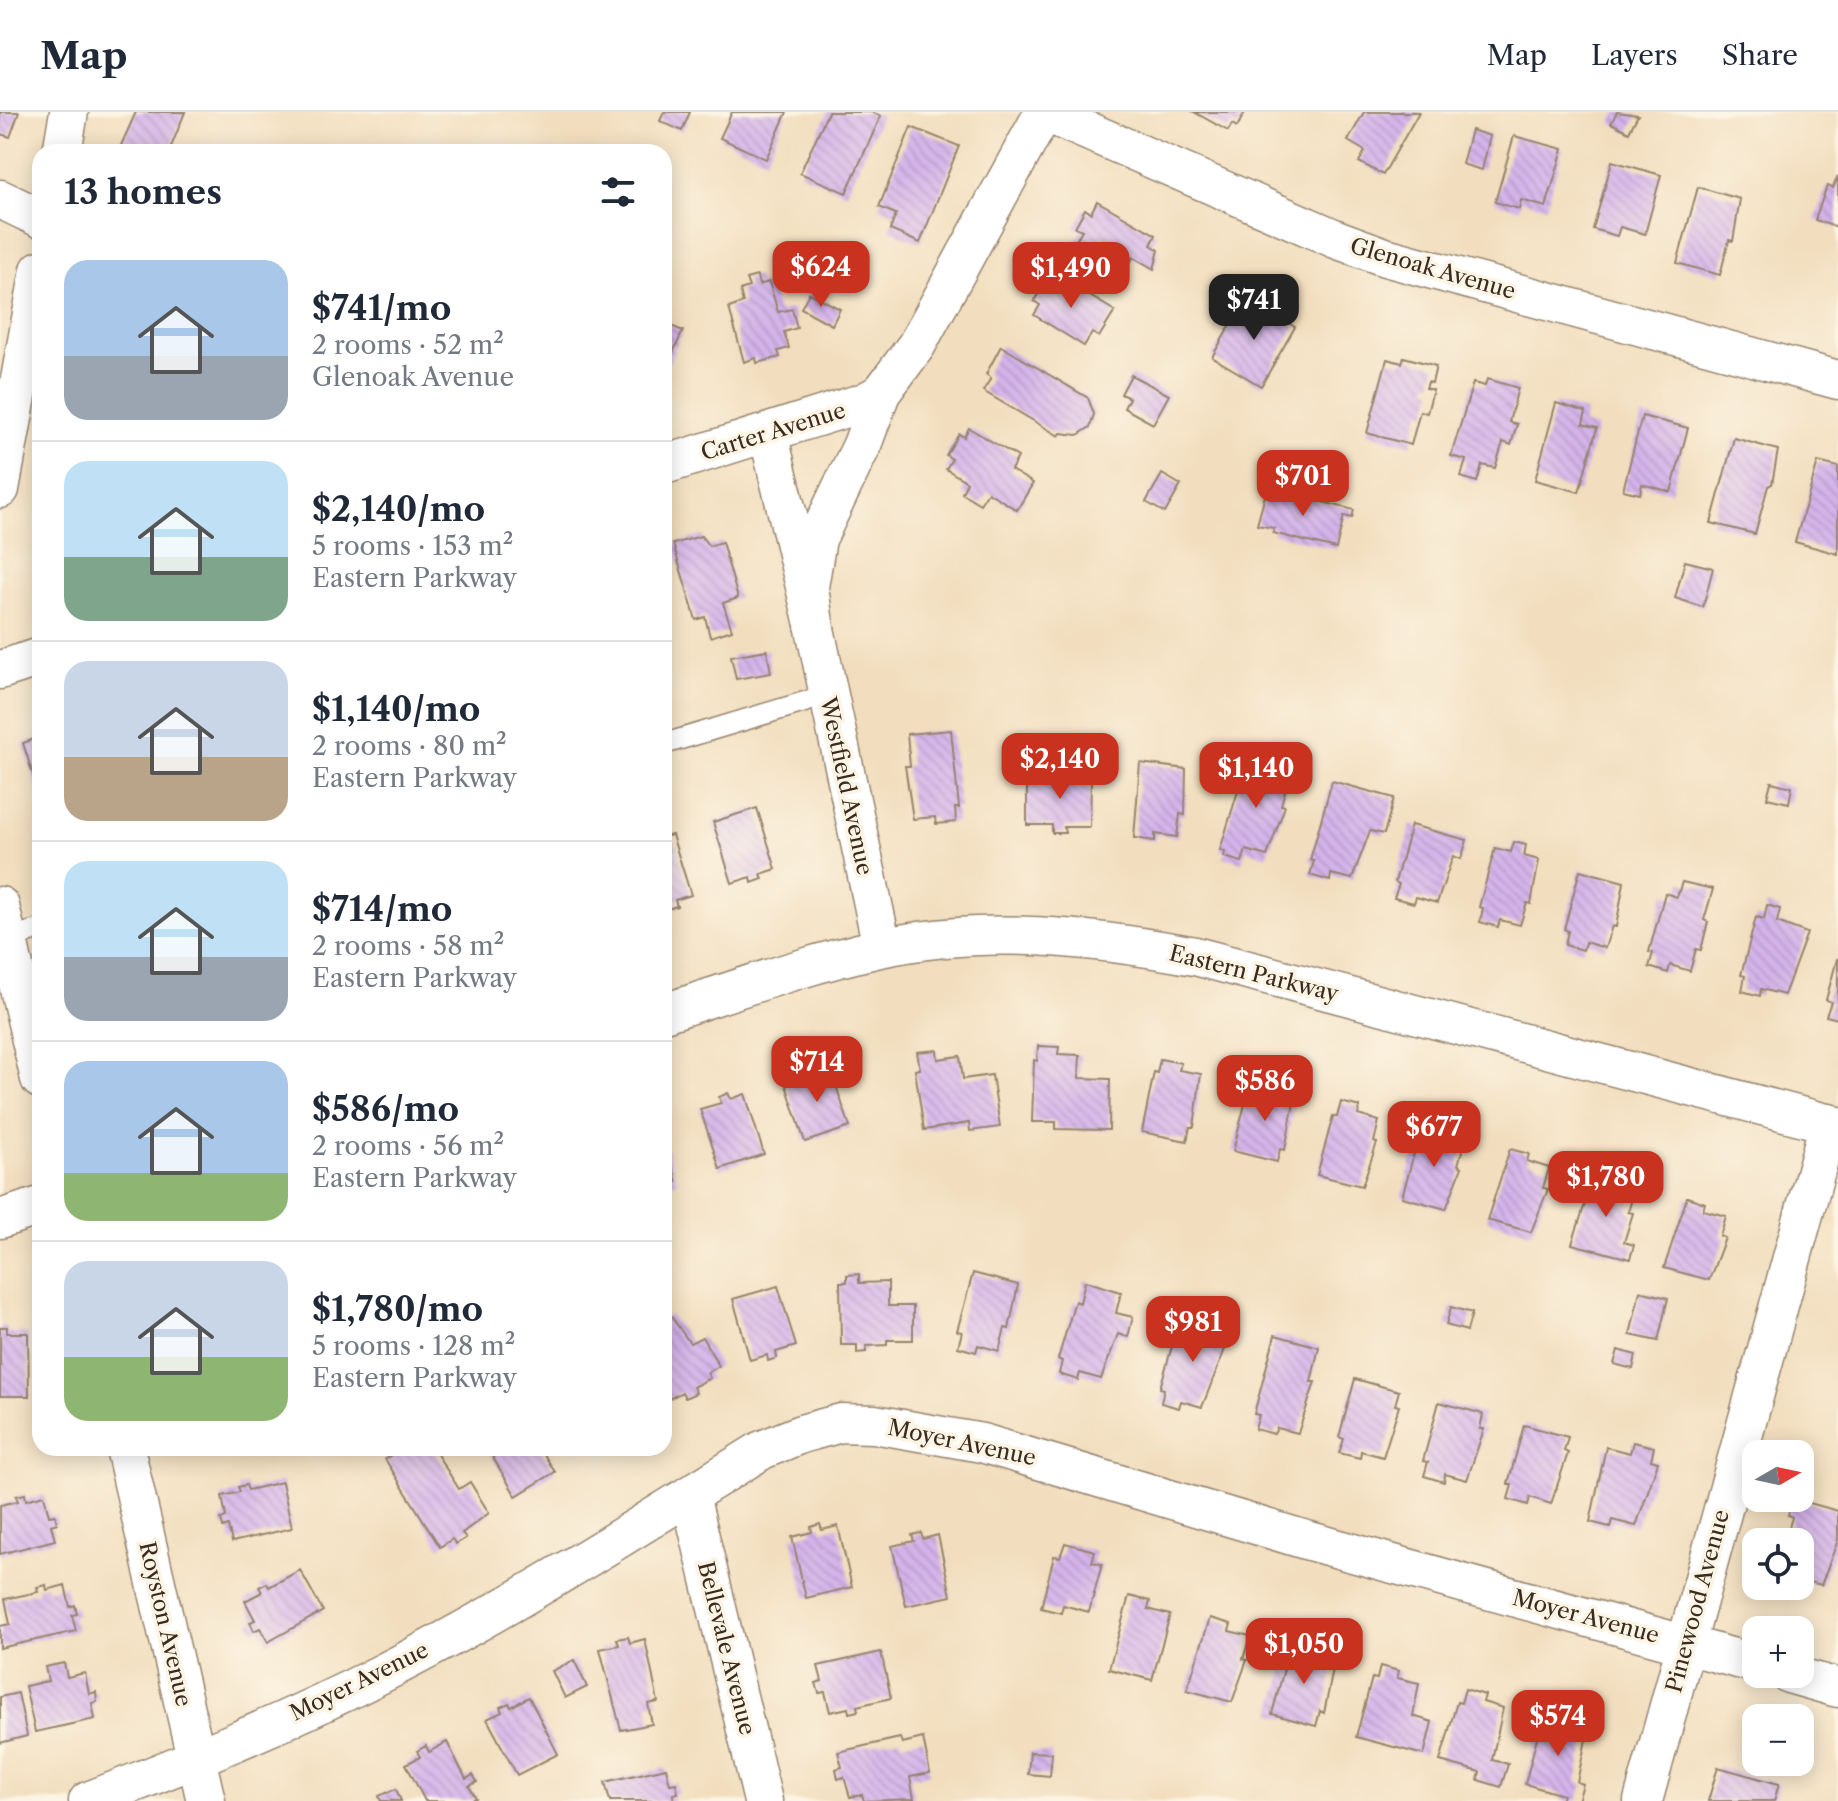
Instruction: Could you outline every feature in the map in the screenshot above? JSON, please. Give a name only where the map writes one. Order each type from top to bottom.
[{"type":"street","points":[[63,144],[69,112]]},
{"type":"street","name":"Glenoak Avenue","points":[[1044,112],[1336,239],[1385,257],[1838,380]]},
{"type":"street","name":"Westfield Avenue","points":[[814,624],[809,587],[817,539],[862,445],[881,393],[916,346],[1044,112]]},
{"type":"street","points":[[0,199],[32,214]]},
{"type":"street","points":[[0,489],[32,314]]},
{"type":"street","name":"Carter Avenue","points":[[672,463],[865,402],[881,393]]},
{"type":"street","name":"Westfield Avenue","points":[[768,433],[814,624],[882,947]]},
{"type":"street","points":[[0,670],[32,660]]},
{"type":"street","points":[[12,929],[32,1036]]},
{"type":"street","name":"Eastern Parkway","points":[[672,1011],[882,947],[1045,935],[1119,942],[1195,956],[1834,1124]]},
{"type":"street","name":"Pinewood Avenue","points":[[1643,1801],[1685,1643],[1834,1124]]},
{"type":"street","points":[[0,1219],[32,1209]]},
{"type":"street","name":"Moyer Avenue","points":[[88,1801],[197,1758],[379,1675],[510,1603],[762,1450],[801,1434],[841,1423],[916,1430],[1081,1470],[1306,1540],[1742,1660]]},
{"type":"street","name":"Royston Avenue","points":[[127,1456],[206,1801]]},
{"type":"street","name":"Bellevale Avenue","points":[[690,1495],[763,1801]]},
{"type":"street","points":[[1814,1681],[1838,1688]]},
{"type":"lane","points":[[672,742],[828,695]]},
{"type":"building","points":[[0,112],[19,112],[10,137],[0,134]]},
{"type":"building","points":[[136,112],[185,112],[172,144],[122,144]]},
{"type":"building","points":[[664,112],[690,112],[682,131],[660,121]]},
{"type":"building","points":[[732,112],[787,112],[766,159],[720,138]]},
{"type":"building","points":[[828,112],[871,112],[881,116],[846,193],[800,173]]},
{"type":"building","points":[[1194,112],[1245,112],[1237,127],[1232,124],[1228,131]]},
{"type":"building","points":[[1364,112],[1419,112],[1383,175],[1359,162],[1365,151],[1348,141]]},
{"type":"building","points":[[1617,112],[1638,115],[1629,132],[1611,123]]},
{"type":"building","points":[[911,127],[959,146],[920,243],[890,230],[896,214],[879,207]]},
{"type":"building","points":[[1471,130],[1490,136],[1482,170],[1462,164]]},
{"type":"building","points":[[1514,136],[1563,149],[1546,207],[1521,200],[1519,209],[1495,202]]},
{"type":"building","points":[[1612,161],[1661,175],[1645,234],[1620,227],[1617,236],[1593,229]]},
{"type":"building","points":[[1838,176],[1838,228],[1815,220],[1827,186],[1833,188]]},
{"type":"building","points":[[1698,187],[1740,199],[1733,241],[1729,240],[1720,275],[1677,263]]},
{"type":"building","points":[[1097,201],[1156,235],[1151,245],[1159,250],[1154,269],[1133,257],[1125,271],[1075,242],[1082,230],[1075,227],[1085,209],[1091,213]]},
{"type":"building","points":[[1048,271],[1115,311],[1099,337],[1092,333],[1084,346],[1034,315],[1040,305],[1034,301],[1041,289],[1038,287]]},
{"type":"building","points":[[757,276],[759,285],[769,282],[778,312],[792,309],[797,328],[784,332],[789,348],[778,351],[780,357],[757,363],[756,358],[744,362],[729,308],[743,303],[740,290],[749,287],[746,279]]},
{"type":"building","points":[[809,293],[840,309],[832,325],[801,308]]},
{"type":"building","points":[[1246,298],[1295,327],[1261,386],[1212,357]]},
{"type":"building","points":[[672,326],[683,331],[672,355]]},
{"type":"building","points":[[1001,346],[1088,398],[1094,414],[1090,427],[1078,435],[1061,433],[1059,436],[983,391],[991,378],[986,374]]},
{"type":"building","points":[[1404,357],[1436,366],[1432,383],[1428,382],[1426,388],[1433,390],[1427,413],[1420,411],[1411,445],[1367,433],[1387,359],[1402,363]]},
{"type":"building","points":[[1131,375],[1169,395],[1153,424],[1124,408],[1129,398],[1121,394]]},
{"type":"building","points":[[1487,379],[1518,388],[1509,422],[1517,424],[1511,445],[1503,442],[1495,468],[1482,465],[1477,482],[1461,477],[1466,460],[1451,456],[1473,383],[1485,386]]},
{"type":"building","points":[[1556,403],[1586,412],[1583,424],[1597,428],[1579,492],[1535,480]]},
{"type":"building","points":[[1642,416],[1688,428],[1671,492],[1642,484],[1640,494],[1623,490]]},
{"type":"building","points":[[969,428],[1018,457],[1011,470],[1033,483],[1017,510],[988,492],[980,504],[962,493],[967,482],[946,469],[952,459],[946,455],[959,434],[964,437]]},
{"type":"building","points":[[1734,438],[1778,450],[1772,484],[1768,486],[1755,534],[1711,523]]},
{"type":"building","points":[[1818,462],[1838,467],[1838,554],[1795,542]]},
{"type":"building","points":[[1162,474],[1181,485],[1165,513],[1146,502]]},
{"type":"building","points":[[1267,488],[1354,510],[1352,518],[1344,516],[1336,549],[1273,533],[1274,528],[1257,525]]},
{"type":"building","points":[[701,536],[709,546],[722,542],[738,598],[723,603],[732,630],[710,637],[705,617],[696,620],[673,544]]},
{"type":"building","points":[[1685,561],[1713,568],[1703,607],[1675,598]]},
{"type":"building","points":[[767,650],[771,673],[736,679],[731,656]]},
{"type":"building","points":[[951,730],[959,808],[955,808],[956,822],[936,824],[935,817],[913,819],[905,766],[910,766],[907,734]]},
{"type":"building","points":[[32,740],[32,772],[23,743]]},
{"type":"building","points":[[1248,758],[1291,770],[1281,805],[1285,806],[1267,856],[1246,850],[1242,862],[1224,857],[1225,851],[1220,850]]},
{"type":"building","points":[[1140,763],[1186,769],[1185,815],[1180,814],[1177,837],[1155,834],[1155,841],[1134,838]]},
{"type":"building","points":[[1061,767],[1085,768],[1085,781],[1091,781],[1090,827],[1064,827],[1065,833],[1052,833],[1052,825],[1027,825],[1027,789],[1034,779],[1061,780]]},
{"type":"building","points":[[1332,781],[1394,798],[1384,834],[1370,831],[1352,879],[1331,874],[1330,881],[1310,875],[1314,861],[1310,860]]},
{"type":"building","points":[[1771,782],[1792,787],[1789,803],[1767,798]]},
{"type":"building","points":[[757,808],[776,869],[761,874],[763,879],[752,883],[751,877],[732,883],[713,822]]},
{"type":"building","points":[[1411,825],[1467,840],[1461,859],[1453,856],[1437,903],[1416,897],[1414,903],[1394,898],[1399,884],[1395,882]]},
{"type":"building","points":[[672,835],[691,895],[675,900],[677,906],[672,908]]},
{"type":"building","points":[[1514,842],[1526,845],[1524,856],[1539,860],[1531,904],[1527,903],[1520,925],[1500,920],[1498,927],[1480,922],[1483,908],[1479,907],[1495,848],[1511,852]]},
{"type":"building","points":[[1580,870],[1624,882],[1616,927],[1612,926],[1605,948],[1585,942],[1583,950],[1565,945],[1568,931],[1564,929]]},
{"type":"building","points":[[1682,882],[1713,889],[1704,920],[1708,922],[1701,950],[1696,949],[1690,971],[1670,965],[1668,973],[1649,967],[1653,953],[1649,952],[1665,893],[1677,897]]},
{"type":"building","points":[[1767,905],[1780,909],[1777,922],[1807,933],[1784,995],[1761,989],[1760,996],[1742,991],[1745,976],[1741,975],[1756,917],[1764,919]]},
{"type":"building","points":[[1837,959],[1838,1019],[1826,1016],[1831,1002],[1826,1000]]},
{"type":"building","points":[[1038,1046],[1059,1047],[1058,1054],[1080,1055],[1079,1078],[1110,1079],[1109,1130],[1056,1129],[1056,1122],[1032,1122],[1034,1060],[1037,1061]]},
{"type":"building","points":[[937,1050],[938,1059],[960,1056],[963,1079],[992,1075],[1000,1127],[970,1131],[969,1123],[924,1130],[915,1070],[920,1069],[917,1052]]},
{"type":"building","points":[[1160,1059],[1181,1063],[1179,1070],[1201,1074],[1194,1127],[1190,1127],[1187,1141],[1142,1132],[1154,1072],[1157,1073]]},
{"type":"building","points":[[814,1066],[816,1073],[830,1068],[850,1127],[805,1142],[785,1082],[806,1075],[804,1070]]},
{"type":"building","points":[[1257,1080],[1277,1086],[1276,1092],[1295,1097],[1285,1150],[1280,1149],[1277,1162],[1233,1151],[1248,1092],[1253,1094]]},
{"type":"building","points":[[728,1093],[731,1099],[745,1094],[764,1154],[720,1169],[700,1109],[721,1103],[719,1097]]},
{"type":"building","points":[[1341,1102],[1360,1107],[1358,1115],[1379,1121],[1374,1142],[1377,1143],[1362,1186],[1317,1175],[1333,1116],[1337,1117]]},
{"type":"building","points":[[1425,1126],[1445,1131],[1443,1139],[1464,1144],[1458,1165],[1462,1167],[1446,1209],[1402,1197],[1418,1139],[1421,1140]]},
{"type":"building","points":[[1510,1149],[1529,1154],[1527,1161],[1549,1168],[1543,1188],[1548,1189],[1531,1232],[1487,1220]]},
{"type":"building","points":[[672,1166],[677,1182],[672,1184]]},
{"type":"building","points":[[1595,1173],[1614,1178],[1611,1186],[1634,1192],[1628,1212],[1633,1213],[1624,1242],[1634,1245],[1630,1259],[1572,1244]]},
{"type":"building","points":[[1687,1197],[1705,1203],[1703,1210],[1726,1216],[1720,1236],[1725,1238],[1709,1280],[1664,1268]]},
{"type":"building","points":[[973,1273],[1018,1285],[1009,1329],[1005,1328],[999,1351],[978,1345],[976,1352],[958,1347],[962,1332],[957,1331]]},
{"type":"building","points":[[859,1274],[859,1283],[888,1282],[888,1306],[913,1306],[913,1340],[887,1340],[887,1345],[866,1346],[866,1352],[857,1353],[857,1345],[841,1345],[840,1282],[847,1282],[847,1275]]},
{"type":"building","points":[[1085,1281],[1121,1292],[1116,1313],[1133,1317],[1128,1337],[1118,1334],[1101,1379],[1080,1373],[1078,1380],[1059,1374],[1062,1361],[1058,1359],[1075,1301],[1080,1303]]},
{"type":"building","points":[[778,1286],[796,1346],[776,1352],[777,1358],[768,1361],[767,1355],[750,1360],[733,1299]]},
{"type":"building","points":[[1640,1291],[1668,1298],[1658,1341],[1630,1335]]},
{"type":"building","points":[[1451,1307],[1472,1313],[1467,1331],[1446,1325]]},
{"type":"building","points":[[1203,1316],[1225,1322],[1219,1348],[1225,1349],[1202,1407],[1181,1401],[1179,1408],[1161,1403],[1164,1389],[1160,1388],[1177,1329],[1198,1335]]},
{"type":"building","points":[[672,1318],[690,1343],[702,1337],[719,1366],[707,1373],[710,1378],[693,1387],[696,1393],[685,1398],[682,1392],[672,1397]]},
{"type":"building","points":[[0,1327],[7,1327],[7,1333],[28,1333],[29,1396],[0,1396]]},
{"type":"building","points":[[1275,1335],[1319,1347],[1311,1382],[1315,1382],[1298,1433],[1277,1428],[1274,1434],[1255,1429],[1259,1415],[1254,1414]]},
{"type":"building","points":[[1618,1350],[1636,1355],[1633,1369],[1614,1364]]},
{"type":"building","points":[[1355,1379],[1399,1391],[1395,1405],[1399,1406],[1383,1457],[1361,1451],[1360,1458],[1339,1453],[1344,1439],[1339,1437]]},
{"type":"building","points":[[1439,1402],[1483,1414],[1480,1429],[1484,1429],[1467,1480],[1445,1474],[1444,1482],[1424,1476],[1428,1462],[1423,1461]]},
{"type":"building","points":[[1524,1425],[1568,1437],[1564,1451],[1568,1453],[1551,1504],[1530,1497],[1528,1505],[1508,1499],[1512,1485],[1508,1484]]},
{"type":"building","points":[[1633,1442],[1654,1447],[1651,1460],[1658,1462],[1636,1526],[1612,1520],[1610,1527],[1590,1522],[1606,1447],[1630,1453]]},
{"type":"building","points":[[390,1456],[438,1456],[459,1489],[470,1482],[489,1513],[462,1533],[466,1538],[456,1544],[452,1539],[440,1547],[385,1459]]},
{"type":"building","points":[[492,1456],[545,1456],[555,1472],[516,1496]]},
{"type":"building","points":[[282,1482],[292,1528],[232,1542],[228,1526],[223,1528],[221,1519],[226,1517],[222,1496],[240,1492],[238,1487],[246,1485],[248,1490]]},
{"type":"building","points":[[25,1494],[26,1500],[44,1495],[49,1516],[55,1515],[57,1523],[51,1525],[55,1540],[0,1554],[0,1505],[18,1501],[16,1496]]},
{"type":"building","points":[[1814,1504],[1838,1511],[1838,1540],[1821,1585],[1814,1583],[1814,1528],[1789,1528],[1792,1517],[1789,1512],[1814,1512]]},
{"type":"building","points":[[820,1524],[822,1530],[838,1526],[852,1587],[806,1598],[792,1537],[812,1532],[811,1527]]},
{"type":"building","points":[[921,1533],[923,1539],[938,1535],[951,1596],[906,1606],[892,1546],[914,1541],[912,1535]]},
{"type":"building","points":[[1065,1543],[1095,1551],[1092,1562],[1102,1564],[1089,1612],[1063,1605],[1061,1613],[1041,1608],[1054,1556],[1060,1557]]},
{"type":"building","points":[[300,1570],[323,1611],[268,1642],[260,1628],[254,1631],[250,1622],[255,1620],[245,1601],[262,1592],[259,1587],[267,1583],[269,1587]]},
{"type":"building","points":[[46,1585],[47,1590],[65,1585],[70,1607],[75,1605],[77,1614],[72,1615],[76,1631],[0,1648],[0,1626],[10,1624],[5,1599],[38,1592],[37,1587]]},
{"type":"building","points":[[1129,1596],[1150,1601],[1148,1609],[1170,1615],[1152,1680],[1109,1669]]},
{"type":"building","points":[[1210,1618],[1231,1624],[1229,1631],[1250,1636],[1243,1659],[1247,1660],[1232,1702],[1187,1690]]},
{"type":"building","points":[[628,1637],[630,1643],[645,1639],[658,1702],[648,1704],[652,1724],[621,1730],[600,1649],[619,1645],[617,1639]]},
{"type":"building","points":[[1296,1643],[1315,1648],[1314,1655],[1335,1660],[1324,1713],[1320,1711],[1316,1726],[1272,1714],[1288,1654],[1292,1655]]},
{"type":"building","points":[[881,1652],[891,1698],[857,1706],[858,1711],[849,1713],[848,1708],[830,1712],[825,1692],[819,1693],[816,1683],[822,1681],[818,1666]]},
{"type":"building","points":[[574,1660],[587,1687],[565,1698],[552,1671]]},
{"type":"building","points":[[64,1663],[67,1677],[85,1673],[89,1694],[96,1692],[97,1702],[92,1703],[95,1719],[35,1732],[25,1686],[48,1681],[45,1667]]},
{"type":"building","points":[[1380,1666],[1399,1671],[1397,1678],[1419,1683],[1413,1716],[1432,1722],[1424,1755],[1356,1737],[1372,1678],[1377,1679]]},
{"type":"building","points":[[1465,1689],[1485,1695],[1483,1702],[1503,1708],[1492,1760],[1508,1764],[1501,1787],[1478,1780],[1480,1772],[1440,1761],[1457,1702],[1461,1703]]},
{"type":"building","points":[[18,1693],[27,1736],[0,1743],[0,1697]]},
{"type":"building","points":[[529,1697],[558,1754],[517,1775],[487,1719],[502,1712],[500,1707],[509,1703],[511,1707]]},
{"type":"building","points":[[1549,1712],[1568,1717],[1565,1724],[1588,1730],[1577,1782],[1583,1784],[1578,1801],[1561,1801],[1563,1795],[1525,1784],[1540,1726],[1545,1726]]},
{"type":"building","points":[[900,1738],[902,1743],[923,1738],[930,1773],[910,1777],[914,1799],[864,1801],[862,1795],[850,1797],[844,1777],[838,1779],[836,1769],[842,1767],[838,1752]]},
{"type":"building","points":[[447,1742],[466,1779],[473,1775],[477,1782],[469,1786],[476,1798],[470,1801],[425,1801],[406,1764],[420,1757],[417,1751],[426,1746],[429,1752]]},
{"type":"building","points":[[1030,1752],[1052,1753],[1050,1776],[1028,1774]]},
{"type":"building","points":[[1718,1767],[1779,1784],[1774,1801],[1708,1801]]},
{"type":"building","points":[[666,1768],[670,1784],[676,1783],[678,1793],[673,1794],[674,1801],[610,1801],[605,1782]]},
{"type":"building","points":[[396,1789],[401,1801],[381,1801],[379,1796]]}]
